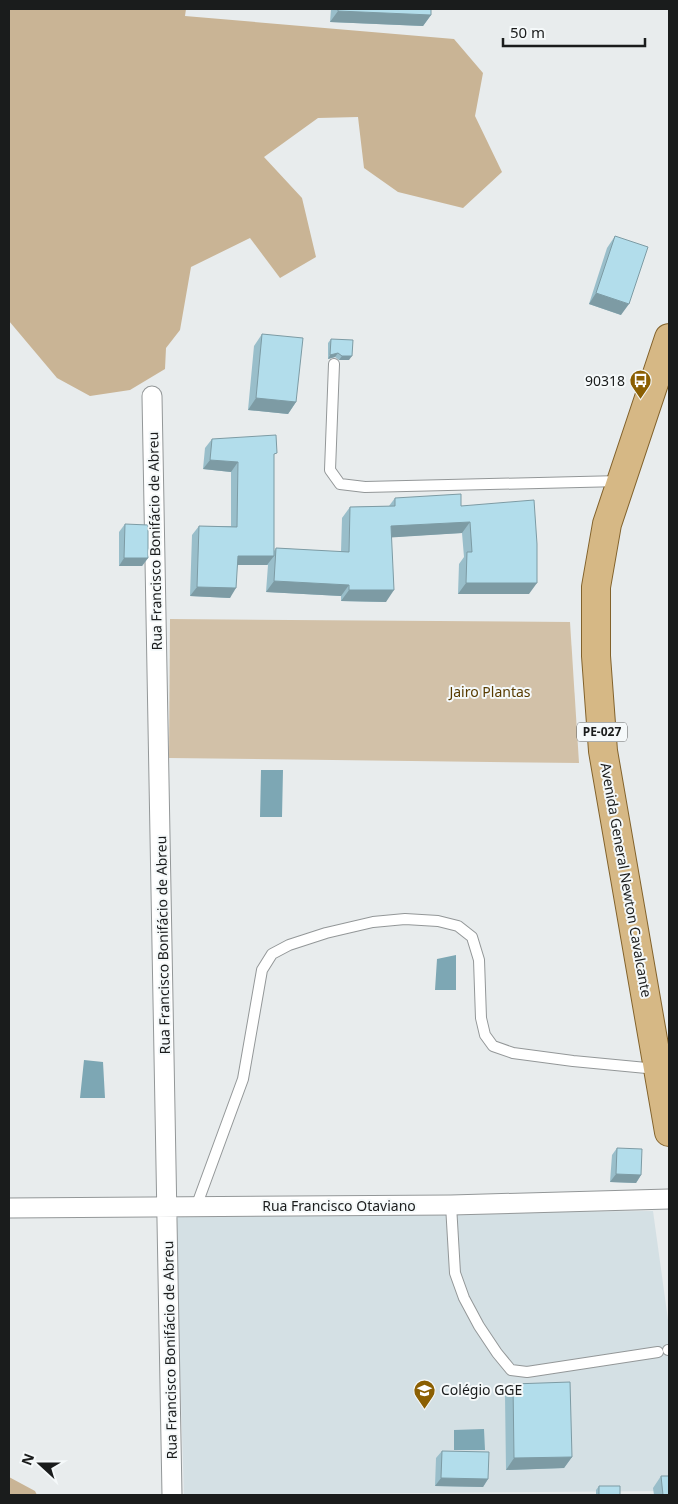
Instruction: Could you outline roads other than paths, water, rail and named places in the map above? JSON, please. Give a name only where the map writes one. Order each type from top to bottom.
[{"type":"main road","name":"Avenida General Newton Cavalcante","points":[[669,338],[607,524],[596,587],[596,656],[603,751],[669,1132]]},
{"type":"street","name":"Rua Francisco Bonifácio de Abreu","points":[[152,396],[172,1495]]},
{"type":"street","name":"Rua Francisco Otaviano","points":[[9,1208],[451,1205],[669,1200]]},
{"type":"lane","points":[[334,364],[330,470],[340,484],[365,487],[622,481]]},
{"type":"lane","points":[[196,1207],[243,1079],[262,970],[272,954],[289,945],[326,933],[373,922],[405,919],[438,921],[458,926],[472,936],[479,960],[481,1018],[485,1035],[493,1046],[513,1053],[658,1069]]},
{"type":"lane","points":[[451,1205],[455,1273],[464,1298],[479,1326],[511,1370],[527,1372],[665,1351]]},
{"type":"water","points":[[261,770],[283,770],[282,817],[260,817]]},
{"type":"water","points":[[456,955],[456,990],[435,990],[437,959]]},
{"type":"water","points":[[84,1060],[103,1062],[105,1098],[80,1098]]},
{"type":"water","points":[[484,1429],[485,1450],[454,1450],[454,1430]]},
{"type":"place","name":"90318","points":[[641,400]]},
{"type":"place","name":"Colégio GGE","points":[[425,1409]]},
{"type":"park label","name":"Jairo Plantas","points":[[490,692]]}]
